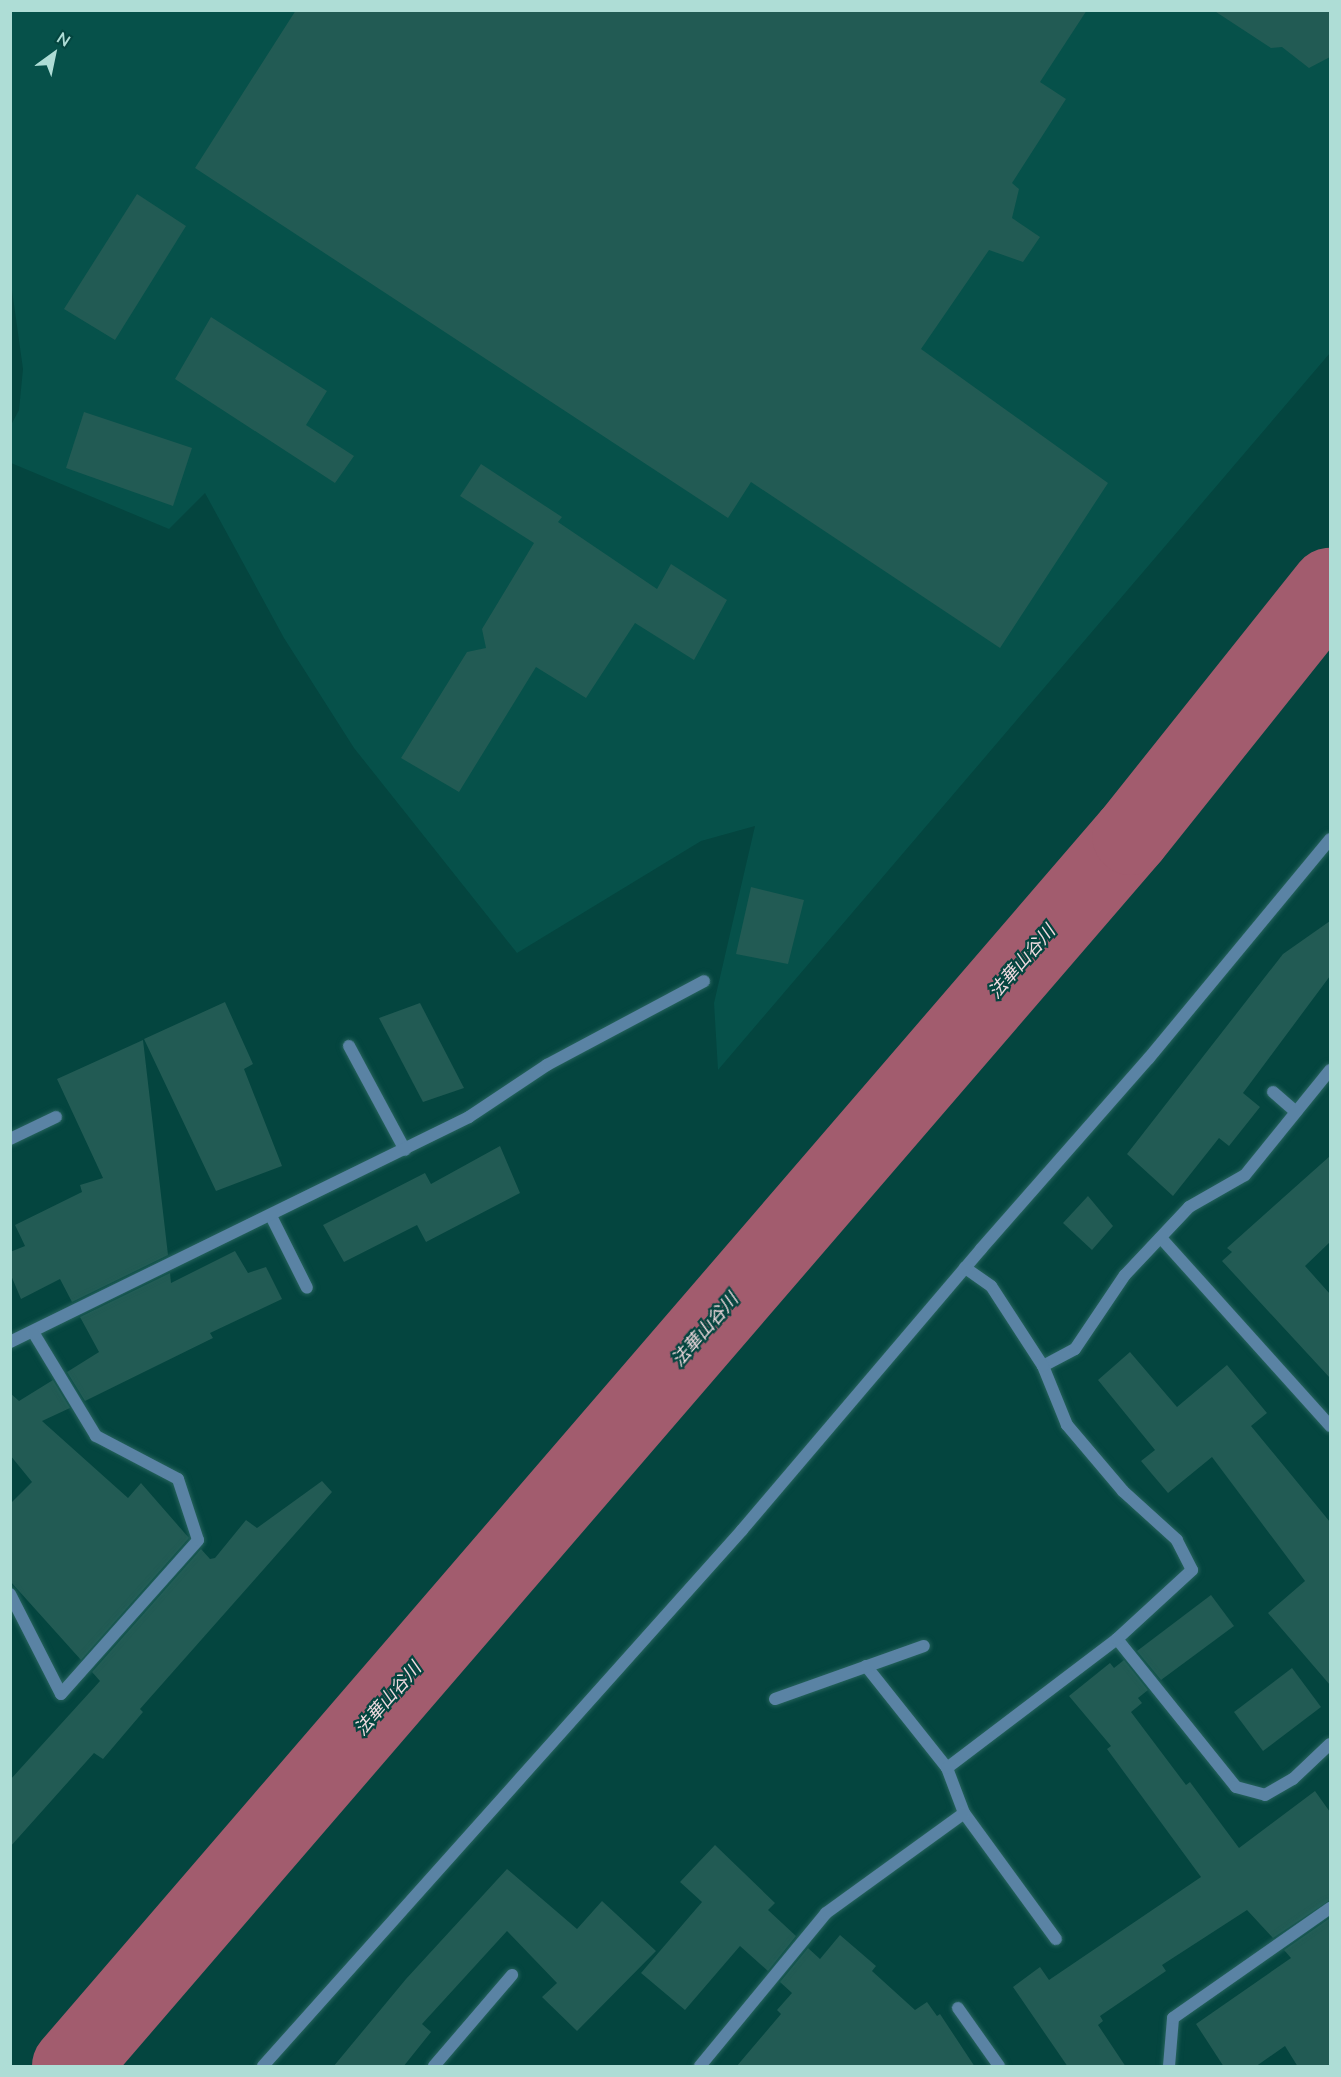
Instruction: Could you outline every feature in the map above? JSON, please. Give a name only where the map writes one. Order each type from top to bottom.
[{"type":"street","points":[[263,2067],[742,1530],[965,1268],[1149,1058],[1330,841]]},
{"type":"street","points":[[10,1342],[469,1117],[547,1065],[704,981]]},
{"type":"street","points":[[349,1046],[405,1150]]},
{"type":"street","points":[[1043,1366],[1076,1349],[1125,1275],[1189,1207],[1245,1176],[1330,1070]]},
{"type":"street","points":[[1273,1092],[1296,1112]]},
{"type":"street","points":[[10,1139],[56,1117]]},
{"type":"street","points":[[271,1216],[308,1288]]},
{"type":"street","points":[[1161,1238],[1330,1426]]},
{"type":"street","points":[[946,1768],[1117,1639],[1192,1570],[1178,1540],[1123,1491],[1067,1425],[1043,1366],[991,1286],[965,1268]]},
{"type":"street","points":[[10,1594],[61,1694],[198,1540],[178,1479],[96,1436],[33,1332]]},
{"type":"street","points":[[1117,1639],[1236,1787],[1265,1795],[1293,1779],[1330,1744]]},
{"type":"street","points":[[775,1699],[924,1646]]},
{"type":"street","points":[[866,1666],[946,1768],[964,1813],[1056,1939]]},
{"type":"street","points":[[700,2067],[826,1913],[964,1813]]},
{"type":"street","points":[[1169,2067],[1173,2019],[1330,1908]]},
{"type":"street","points":[[434,2067],[512,1975]]},
{"type":"street","points":[[958,2008],[999,2067]]},
{"type":"shaded area","points":[[10,11],[1330,11],[1330,353],[718,1070],[714,1003],[755,826],[701,841],[517,953],[354,748],[284,638],[205,493],[169,529],[11,463],[11,425],[19,410],[23,369],[10,276]]},
{"type":"building","points":[[296,10],[1087,10],[1040,82],[1066,99],[1012,183],[1019,189],[1012,218],[1040,237],[1023,262],[989,250],[921,349],[1108,483],[1000,648],[751,482],[728,518],[195,168]]},
{"type":"building","points":[[1213,10],[1330,10],[1330,57],[1309,68],[1282,47],[1271,48]]},
{"type":"building","points":[[137,194],[186,226],[115,340],[64,309]]},
{"type":"building","points":[[211,317],[327,391],[306,425],[354,456],[335,483],[175,379]]},
{"type":"building","points":[[84,412],[192,448],[173,506],[66,468]]},
{"type":"building","points":[[481,464],[562,517],[558,522],[657,589],[671,564],[727,600],[694,660],[635,623],[586,698],[536,667],[459,792],[401,758],[467,652],[486,648],[482,629],[534,543],[460,496]]},
{"type":"building","points":[[751,887],[804,900],[788,964],[736,954]]},
{"type":"building","points":[[1330,921],[1330,976],[1243,1093],[1260,1107],[1229,1146],[1219,1138],[1173,1196],[1127,1154],[1283,954]]},
{"type":"building","points":[[225,1002],[253,1064],[244,1069],[282,1166],[216,1191],[144,1039]]},
{"type":"building","points":[[420,1003],[464,1088],[423,1102],[379,1018]]},
{"type":"building","points":[[143,1040],[168,1255],[72,1302],[60,1279],[21,1299],[10,1273],[10,1252],[25,1246],[15,1225],[82,1192],[80,1185],[103,1178],[57,1079]]},
{"type":"building","points":[[500,1146],[520,1193],[426,1242],[417,1225],[344,1262],[323,1225],[425,1173],[431,1184]]},
{"type":"building","points":[[1330,1156],[1330,1242],[1305,1266],[1330,1294],[1330,1378],[1222,1261],[1232,1252],[1227,1248]]},
{"type":"building","points":[[1088,1196],[1113,1226],[1092,1250],[1063,1223]]},
{"type":"building","points":[[235,1251],[248,1273],[266,1267],[282,1299],[210,1333],[213,1338],[85,1401],[67,1372],[99,1352],[80,1317],[170,1273],[171,1283]]},
{"type":"building","points":[[1130,1352],[1177,1407],[1227,1365],[1267,1413],[1251,1426],[1330,1522],[1330,1685],[1268,1613],[1305,1581],[1212,1457],[1168,1493],[1141,1461],[1155,1450],[1098,1380]]},
{"type":"building","points":[[53,1380],[70,1408],[42,1421],[128,1498],[141,1483],[189,1538],[81,1660],[10,1581],[10,1504],[32,1482],[10,1455],[10,1393],[19,1401]]},
{"type":"building","points":[[322,1481],[332,1492],[140,1709],[143,1712],[103,1759],[94,1753],[10,1847],[10,1780],[100,1681],[92,1672],[201,1549],[210,1559],[215,1558],[246,1520],[257,1528]]},
{"type":"building","points":[[1211,1595],[1234,1626],[1161,1680],[1137,1651]]},
{"type":"building","points":[[1124,1660],[1148,1690],[1138,1698],[1142,1703],[1131,1712],[1186,1785],[1190,1782],[1239,1848],[1315,1791],[1330,1812],[1330,1900],[1273,1938],[1247,1910],[1162,1965],[1166,1971],[1100,2016],[1103,2021],[1098,2025],[1126,2067],[1068,2067],[1013,1987],[1040,1967],[1049,1980],[1201,1877],[1107,1749],[1111,1746],[1069,1696],[1110,1663],[1114,1668]]},
{"type":"building","points":[[1292,1668],[1321,1707],[1263,1751],[1234,1712]]},
{"type":"building","points":[[715,1845],[775,1903],[768,1910],[796,1936],[768,1971],[740,1946],[685,2010],[641,1973],[702,1902],[680,1882]]},
{"type":"building","points":[[507,1869],[577,1929],[602,1901],[656,1951],[577,2031],[542,1997],[557,1983],[507,1931],[422,2024],[431,2032],[403,2067],[333,2067],[406,1979]]},
{"type":"building","points":[[1330,1918],[1330,2067],[1298,2067],[1285,2046],[1255,2067],[1224,2067],[1196,2024],[1291,1958],[1284,1950]]},
{"type":"building","points":[[840,1935],[876,1966],[872,1971],[915,2010],[927,2002],[937,2016],[940,2014],[975,2067],[736,2067],[781,2014],[777,2010],[792,1993],[780,1982],[808,1948],[820,1959]]},
{"type":"waterway","name":"法華山谷川","points":[[71,2066],[1131,836],[1330,587]]}]
